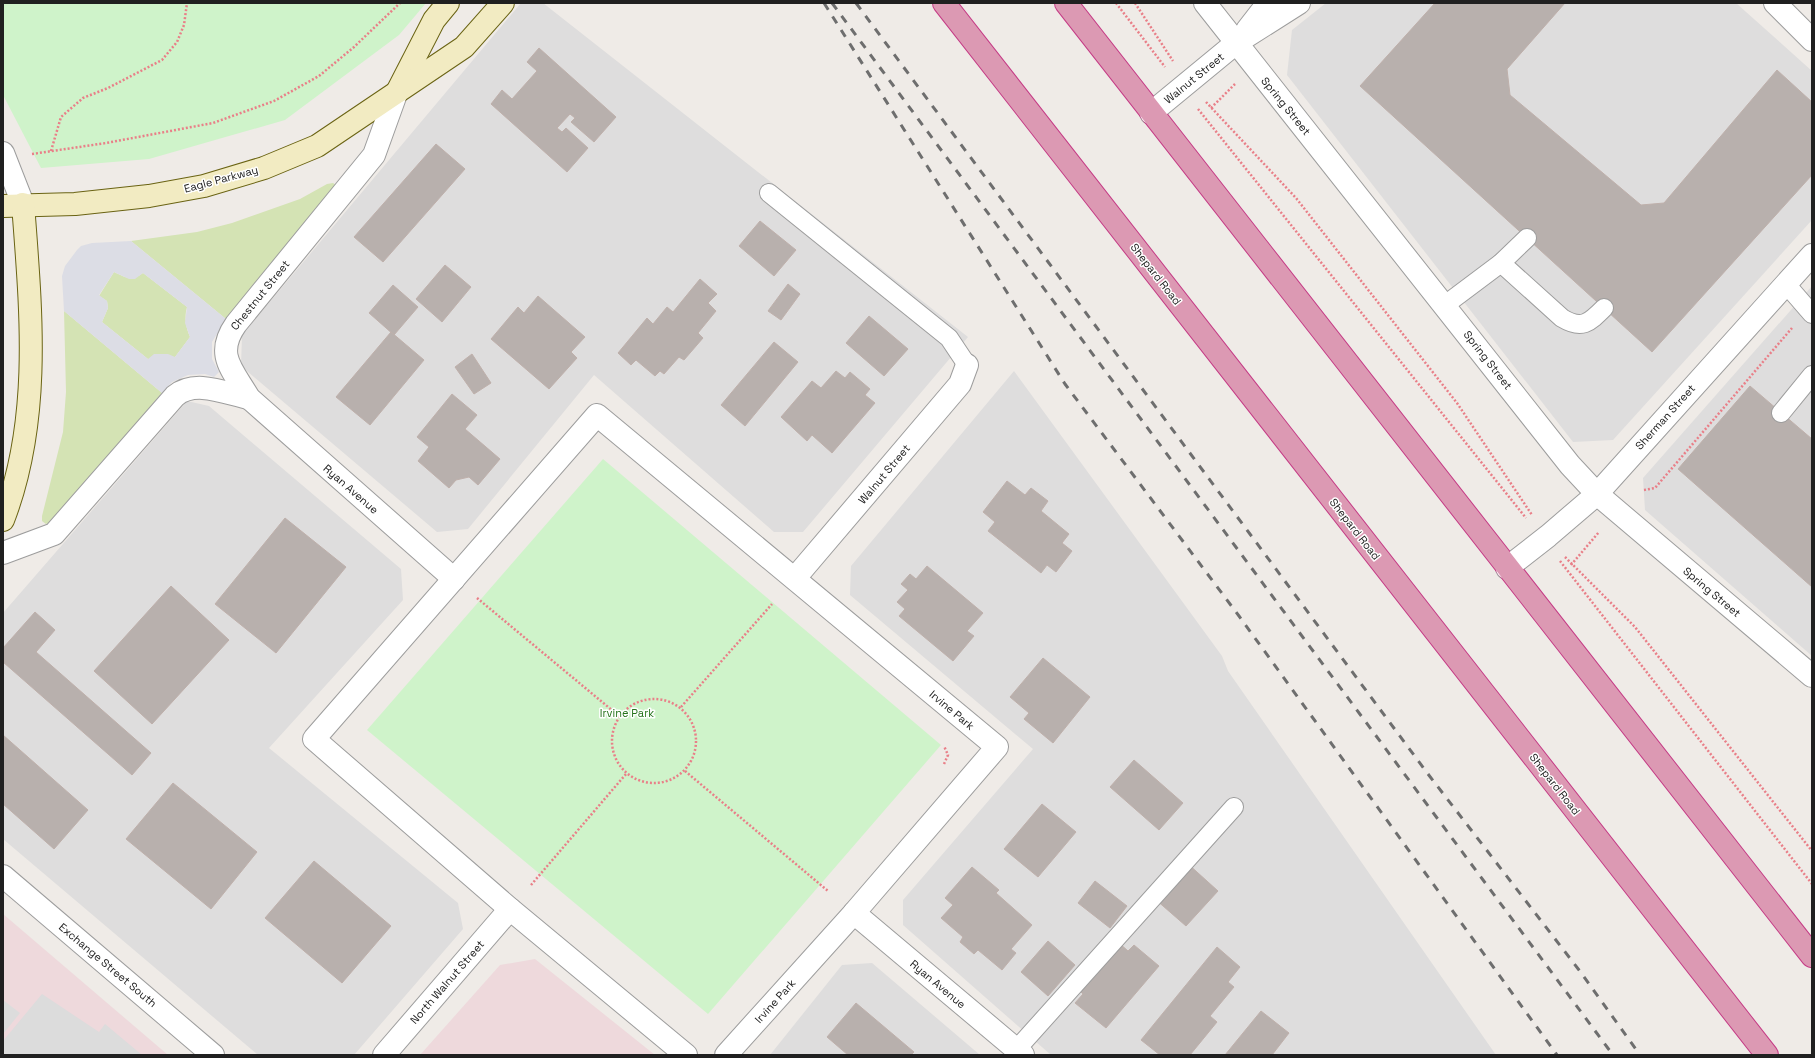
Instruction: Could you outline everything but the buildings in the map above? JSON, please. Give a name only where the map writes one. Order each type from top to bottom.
[{"type":"highway","name":"Shepard Road","points":[[944,3],[1767,1055]]},
{"type":"highway","points":[[1066,3],[1812,956]]},
{"type":"street","name":"Eagle Parkway","points":[[396,94],[434,20],[448,3]]},
{"type":"street","name":"Eagle Parkway","points":[[13,205],[75,204],[150,196],[204,186],[264,168],[317,146],[396,94],[464,47],[503,3]]},
{"type":"street","name":"Spring Street","points":[[1205,3],[1570,465],[1597,494],[1812,676]]},
{"type":"street","name":"Walnut Street","points":[[1236,43],[1268,3]]},
{"type":"street","name":"Walnut Street","points":[[1151,113],[1236,43],[1299,3]]},
{"type":"street","points":[[1775,3],[1812,40]]},
{"type":"street","name":"Chestnut Street","points":[[249,398],[227,360],[227,338],[374,155],[396,94]]},
{"type":"street","points":[[3,520],[12,496],[26,429],[30,391],[32,344],[13,205],[4,156]]},
{"type":"street","name":"Sherman Street","points":[[1507,568],[1546,538],[1597,494],[1812,255]]},
{"type":"street","name":"Walnut Street","points":[[795,578],[960,384],[967,365]]},
{"type":"street","points":[[3,553],[54,534],[175,396],[183,389],[206,387],[215,391],[249,398]]},
{"type":"street","name":"Ryan Avenue","points":[[249,398],[454,579]]},
{"type":"street","name":"Irvine Park","points":[[686,1055],[510,909],[314,739],[597,415],[997,747],[854,913],[726,1055]]},
{"type":"street","name":"Exchange Street South","points":[[3,876],[213,1055]]},
{"type":"street","name":"North Walnut Street","points":[[384,1055],[510,909]]},
{"type":"street","name":"Ryan Avenue","points":[[854,913],[1020,1053]]},
{"type":"lane","points":[[769,193],[949,338],[967,365]]},
{"type":"lane","points":[[1445,305],[1501,263],[1527,238]]},
{"type":"lane","points":[[1501,263],[1562,318],[1573,325],[1584,324],[1592,320],[1604,308]]},
{"type":"lane","points":[[1786,284],[1810,312]]},
{"type":"lane","points":[[1781,412],[1812,375]]},
{"type":"lane","points":[[1020,1053],[1234,807]]},
{"type":"path","points":[[51,151],[61,117],[83,98],[108,88],[162,60],[177,42],[184,25],[187,3]]},
{"type":"path","points":[[4,156],[106,143],[213,123],[274,101],[319,76],[354,47],[400,3]]},
{"type":"path","points":[[1116,3],[1186,85],[1546,538],[1812,884]]},
{"type":"path","points":[[1135,3],[1186,85],[1211,108],[1296,198],[1457,403],[1546,538],[1571,565],[1635,627],[1812,851]]},
{"type":"path","points":[[1211,108],[1240,79]]},
{"type":"path","points":[[1644,490],[1655,488],[1810,312]]},
{"type":"path","points":[[1571,565],[1604,528]]},
{"type":"path","points":[[477,598],[619,716]]},
{"type":"path","points":[[681,707],[772,604]]},
{"type":"path","points":[[657,698],[681,707],[696,729],[696,750],[685,771],[662,783],[644,783],[626,774],[613,753],[612,735],[619,716],[637,701],[657,698]]},
{"type":"path","points":[[941,769],[948,755],[944,746]]},
{"type":"path","points":[[685,771],[828,891]]},
{"type":"path","points":[[530,885],[626,774]]},
{"type":"shaded area","points":[[521,3],[543,3],[968,337],[803,532],[774,532],[594,375],[468,529],[437,532],[241,366],[242,335]]},
{"type":"shaded area","points":[[1326,3],[1736,3],[1812,71],[1812,220],[1613,440],[1573,442],[1287,75],[1292,30]]},
{"type":"shaded area","points":[[131,241],[226,319],[212,342],[212,359],[219,372],[214,377],[205,374],[188,375],[172,382],[162,393],[64,311],[62,276],[65,266],[81,246],[92,243]],"holes":[[[114,272],[129,279],[135,279],[143,273],[187,307],[185,323],[190,337],[175,357],[168,354],[154,354],[148,359],[102,322],[108,308],[107,301],[99,295]]]},
{"type":"shaded area","points":[[1812,286],[1812,656],[1645,510],[1643,478]]},
{"type":"shaded area","points":[[1014,371],[1222,656],[1228,671],[1496,1055],[1051,1055],[903,925],[903,900],[1033,749],[850,595],[851,566]]},
{"type":"shaded area","points":[[187,401],[209,406],[401,569],[403,600],[269,748],[458,903],[463,929],[354,1055],[258,1055],[3,839],[3,613]]},
{"type":"shaded area","points":[[3,914],[168,1055],[3,1055]]},
{"type":"shaded area","points":[[535,959],[655,1055],[420,1055],[500,965]]},
{"type":"shaded area","points":[[872,963],[980,1055],[770,1055],[842,965]]},
{"type":"shaded area","points":[[42,994],[99,1032],[105,1024],[142,1055],[3,1055],[3,1041]]},
{"type":"shaded area","points":[[3,1000],[20,1013],[3,1034]]},
{"type":"green space","points":[[3,3],[426,3],[399,35],[285,120],[149,159],[41,168],[3,95]]},
{"type":"green space","points":[[333,183],[336,185],[226,319],[131,241],[197,232],[232,223],[300,199],[327,184]]},
{"type":"green space","points":[[114,272],[129,278],[139,276],[143,273],[187,307],[186,322],[190,337],[175,357],[148,359],[102,322],[108,308],[107,301],[99,296]]},
{"type":"green space","points":[[64,311],[162,393],[51,522],[46,524],[42,521],[42,516],[63,432],[66,392]]},
{"type":"green space","name":"Irvine Park","points":[[603,459],[941,745],[708,1014],[367,730]]},
{"type":"railway","points":[[824,3],[1065,384],[1239,616],[1557,1055]]},
{"type":"railway","points":[[832,3],[1613,1055]]},
{"type":"railway","points":[[856,3],[1428,774],[1579,970],[1640,1055]]}]
